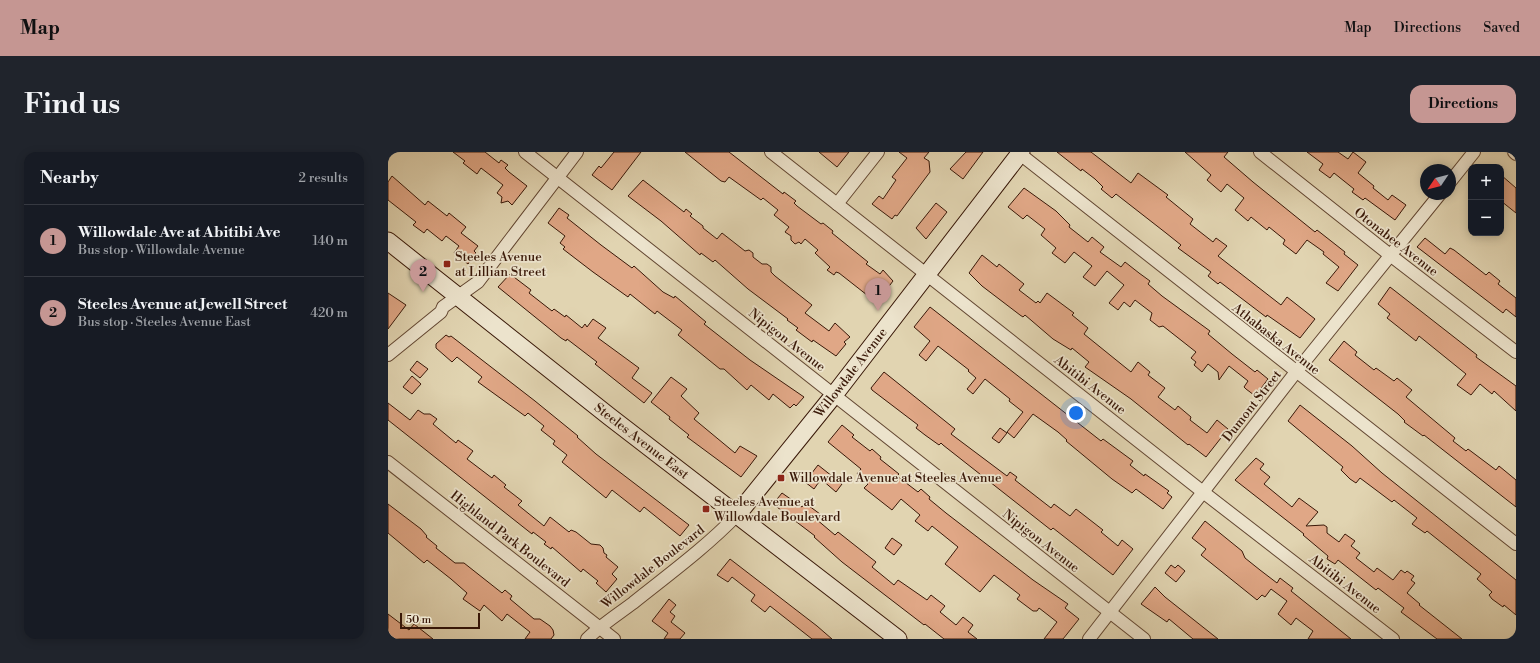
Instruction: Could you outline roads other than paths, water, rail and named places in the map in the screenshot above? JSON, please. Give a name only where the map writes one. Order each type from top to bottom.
[{"type":"main road","name":"Willowdale Avenue","points":[[737,515],[834,395],[1021,153]]},
{"type":"main road","name":"Steeles Avenue East","points":[[388,241],[737,515],[898,639]]},
{"type":"street","name":"Nipigon Avenue","points":[[525,152],[1144,639]]},
{"type":"street","points":[[388,355],[441,312],[443,307],[478,282],[577,152]]},
{"type":"street","name":"Abitibi Avenue","points":[[771,152],[1203,492],[1393,639]]},
{"type":"street","points":[[837,204],[878,152]]},
{"type":"street","name":"Otonabee Avenue","points":[[1260,152],[1516,352]]},
{"type":"street","points":[[1456,174],[1474,152]]},
{"type":"street","name":"Athabaska Avenue","points":[[1021,153],[1296,372],[1516,544]]},
{"type":"street","name":"Dumont Street","points":[[1089,639],[1296,372],[1435,200]]},
{"type":"street","name":"Highland Park Boulevard","points":[[388,462],[614,639]]},
{"type":"street","name":"Willowdale Boulevard","points":[[587,639],[599,627],[632,604],[689,558],[737,515]]},
{"type":"place","name":"Steeles Avenue at Lillian Street","points":[[447,264]]},
{"type":"place","name":"Steeles Avenue at Jewell Street","points":[[423,292]]},
{"type":"place","name":"Willowdale Ave at Abitibi Ave","points":[[878,311]]},
{"type":"place","name":"Willowdale Avenue at Steeles Avenue","points":[[781,478]]},
{"type":"place","name":"Steeles Avenue at Willowdale Boulevard","points":[[706,509]]}]
